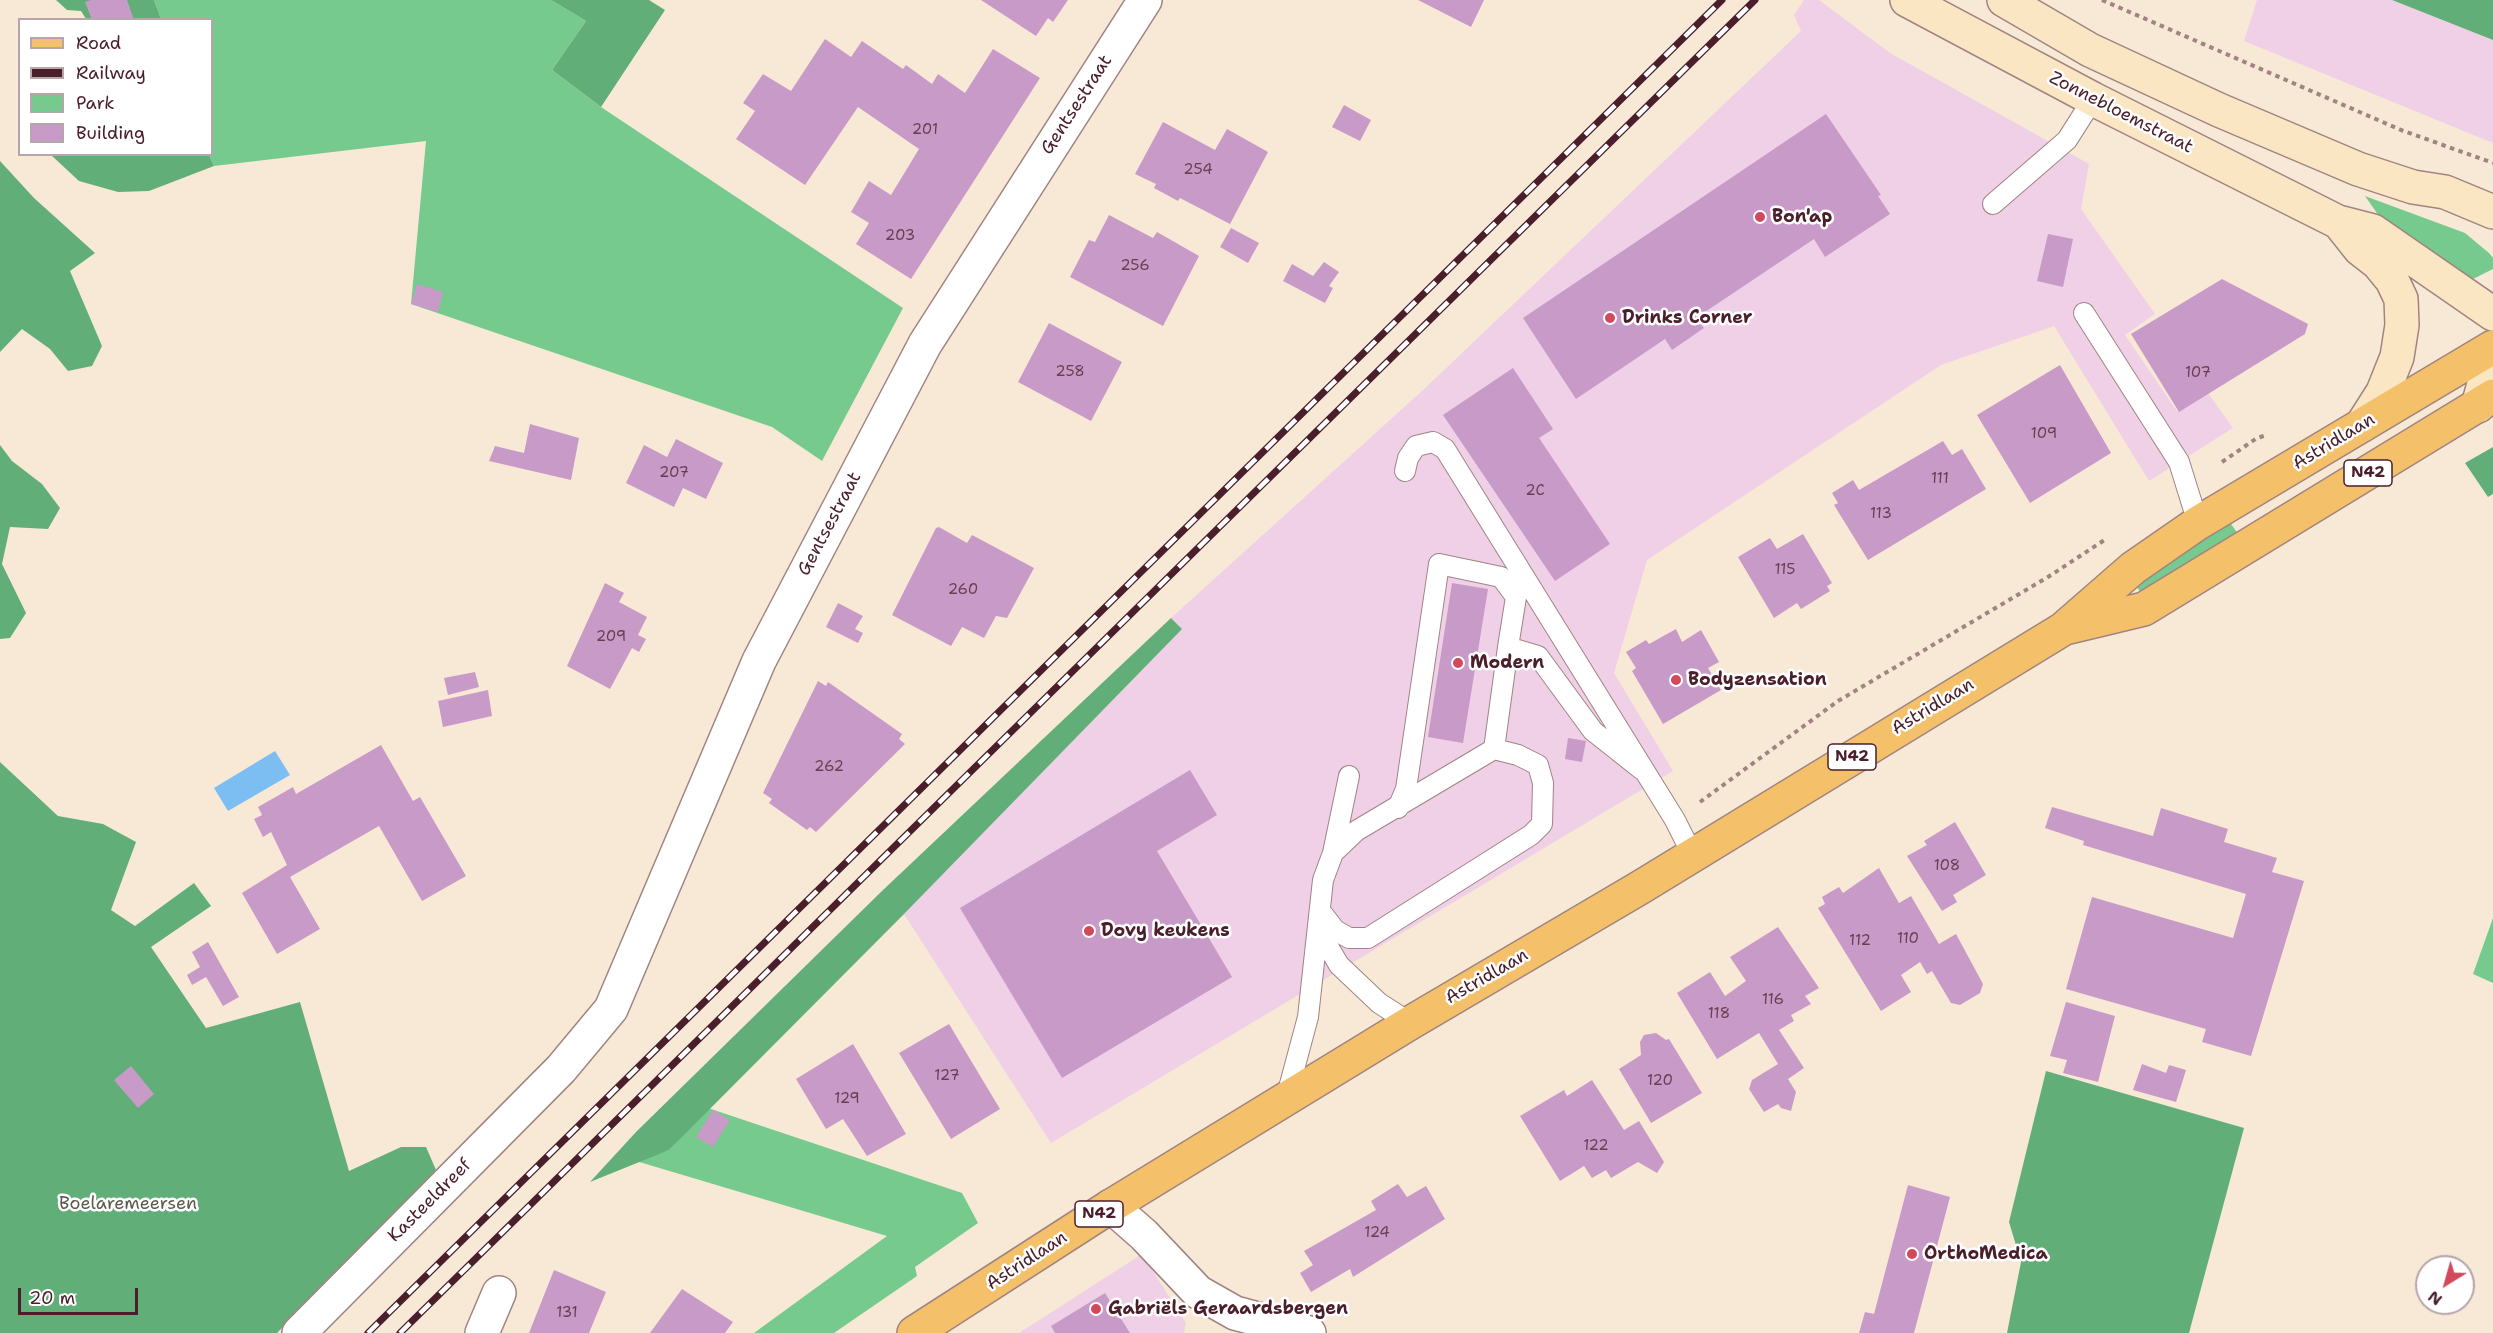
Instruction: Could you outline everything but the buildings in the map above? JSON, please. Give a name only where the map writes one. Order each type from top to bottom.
[{"type":"main road","name":"Zonnebloemstraat","points":[[1907,0],[2093,99],[2338,222]]},
{"type":"main road","points":[[2004,0],[2090,50],[2219,110],[2358,169],[2413,187],[2445,192],[2493,212]]},
{"type":"main road","points":[[2413,187],[2438,210],[2493,237]]},
{"type":"main road","points":[[2338,222],[2360,249],[2392,280],[2401,300],[2403,313],[2400,342],[2392,372],[2362,425]]},
{"type":"main road","points":[[2338,222],[2373,231],[2492,313]]},
{"type":"main road","name":"Astridlaan","points":[[914,1333],[1111,1206],[2063,629],[2133,568],[2198,523],[2493,346]]},
{"type":"main road","points":[[2485,401],[2485,380],[2493,371]]},
{"type":"main road","name":"Astridlaan","points":[[2063,629],[2144,609],[2485,401]]},
{"type":"street","name":"Gentsestraat","points":[[561,1069],[611,1009],[759,661],[925,344],[1145,0]]},
{"type":"street","name":"Kasteeldreef","points":[[299,1333],[561,1069]]},
{"type":"street","points":[[1111,1206],[1144,1235],[1198,1292],[1235,1313],[1309,1333]]},
{"type":"street","points":[[482,1333],[499,1293]]},
{"type":"lane","points":[[1994,204],[2067,140],[2093,99]]},
{"type":"lane","points":[[2084,312],[2179,462],[2198,523]]},
{"type":"lane","points":[[1406,471],[1408,458],[1416,446],[1433,442],[1445,449],[1641,769],[1675,820],[1692,854]]},
{"type":"lane","points":[[1398,808],[1406,789],[1439,564],[1501,577],[1516,597],[1494,749]]},
{"type":"lane","points":[[1508,647],[1538,656],[1593,731],[1641,769]]},
{"type":"lane","points":[[1320,921],[1349,938],[1368,938],[1531,835],[1542,824],[1543,783],[1538,765],[1518,755],[1494,749],[1356,831],[1333,853]]},
{"type":"lane","points":[[1286,1099],[1308,1017],[1323,880],[1333,853],[1349,776]]},
{"type":"lane","points":[[1320,921],[1339,965],[1379,1003],[1410,1023]]},
{"type":"path","points":[[2102,0],[2401,130],[2493,163]]},
{"type":"path","points":[[2186,486],[2257,438],[2275,433]]},
{"type":"path","points":[[1675,820],[1838,701],[2048,577],[2107,538]]},
{"type":"shaded area","points":[[1804,0],[1819,0],[1890,53],[2089,164],[2081,209],[2155,314],[2125,335],[2177,411],[2208,393],[2233,428],[2149,481],[2054,326],[1941,365],[1647,560],[1614,673],[1673,771],[1051,1143],[904,914],[1181,629],[1171,618],[1422,391],[1801,31],[1794,15]]},
{"type":"shaded area","points":[[2257,0],[2392,0],[2493,40],[2493,143],[2244,41]]},
{"type":"shaded area","points":[[1142,1254],[1186,1323],[1184,1333],[1019,1333]]},
{"type":"green space","points":[[56,0],[154,0],[161,18],[85,18],[81,11],[67,10]]},
{"type":"green space","points":[[154,0],[551,0],[586,21],[552,70],[601,107],[903,308],[822,461],[772,427],[411,304],[426,141],[214,166],[209,156],[213,156],[213,18],[161,18]]},
{"type":"green space","points":[[551,0],[649,0],[665,10],[601,107],[552,70],[586,21]]},
{"type":"green space","points":[[2392,0],[2493,0],[2493,40]]},
{"type":"green space","points":[[52,156],[209,156],[214,166],[149,191],[118,192],[79,181]]},
{"type":"green space","points":[[0,161],[34,198],[95,253],[70,271],[102,346],[92,366],[68,371],[50,349],[22,329],[0,352]]},
{"type":"green space","points":[[2365,196],[2465,233],[2493,258],[2493,269],[2469,281],[2379,216]]},
{"type":"green space","points":[[0,445],[12,461],[42,484],[60,508],[48,529],[10,527],[2,564],[26,613],[10,638],[0,639]]},
{"type":"green space","points":[[2493,447],[2493,494],[2488,497],[2465,463]]},
{"type":"green space","points":[[2227,518],[2240,537],[2142,594],[2132,581]]},
{"type":"green space","points":[[1171,618],[1182,629],[904,914],[669,1150],[590,1182],[636,1132],[883,890]]},
{"type":"green space","name":"Boelaremeersen","points":[[0,762],[58,816],[103,824],[136,842],[111,910],[135,926],[194,883],[211,906],[151,947],[206,1028],[300,1002],[349,1171],[401,1147],[426,1147],[436,1170],[277,1333],[0,1333]]},
{"type":"green space","points":[[2493,918],[2493,983],[2473,974]]},
{"type":"green space","points":[[2046,1071],[2244,1128],[2189,1333],[2007,1333],[2021,1262],[2009,1222]]},
{"type":"green space","points":[[708,1108],[962,1193],[978,1223],[915,1267],[917,1276],[834,1333],[754,1333],[887,1236],[636,1161],[669,1150]]},
{"type":"water","points":[[275,751],[290,775],[228,811],[214,788]]},
{"type":"railway","points":[[368,1333],[1722,0]]},
{"type":"railway","points":[[400,1333],[1755,0]]},
{"type":"place","name":"Bon'ap","points":[[1760,217]]},
{"type":"place","name":"Drinks Corner","points":[[1610,318]]},
{"type":"place","name":"Modern","points":[[1458,663]]},
{"type":"place","name":"Bodyzensation","points":[[1676,680]]},
{"type":"place","name":"Dovy keukens","points":[[1089,931]]},
{"type":"place","name":"OrthoMedica","points":[[1912,1254]]},
{"type":"place","name":"Gabriëls Geraardsbergen","points":[[1096,1309]]}]
